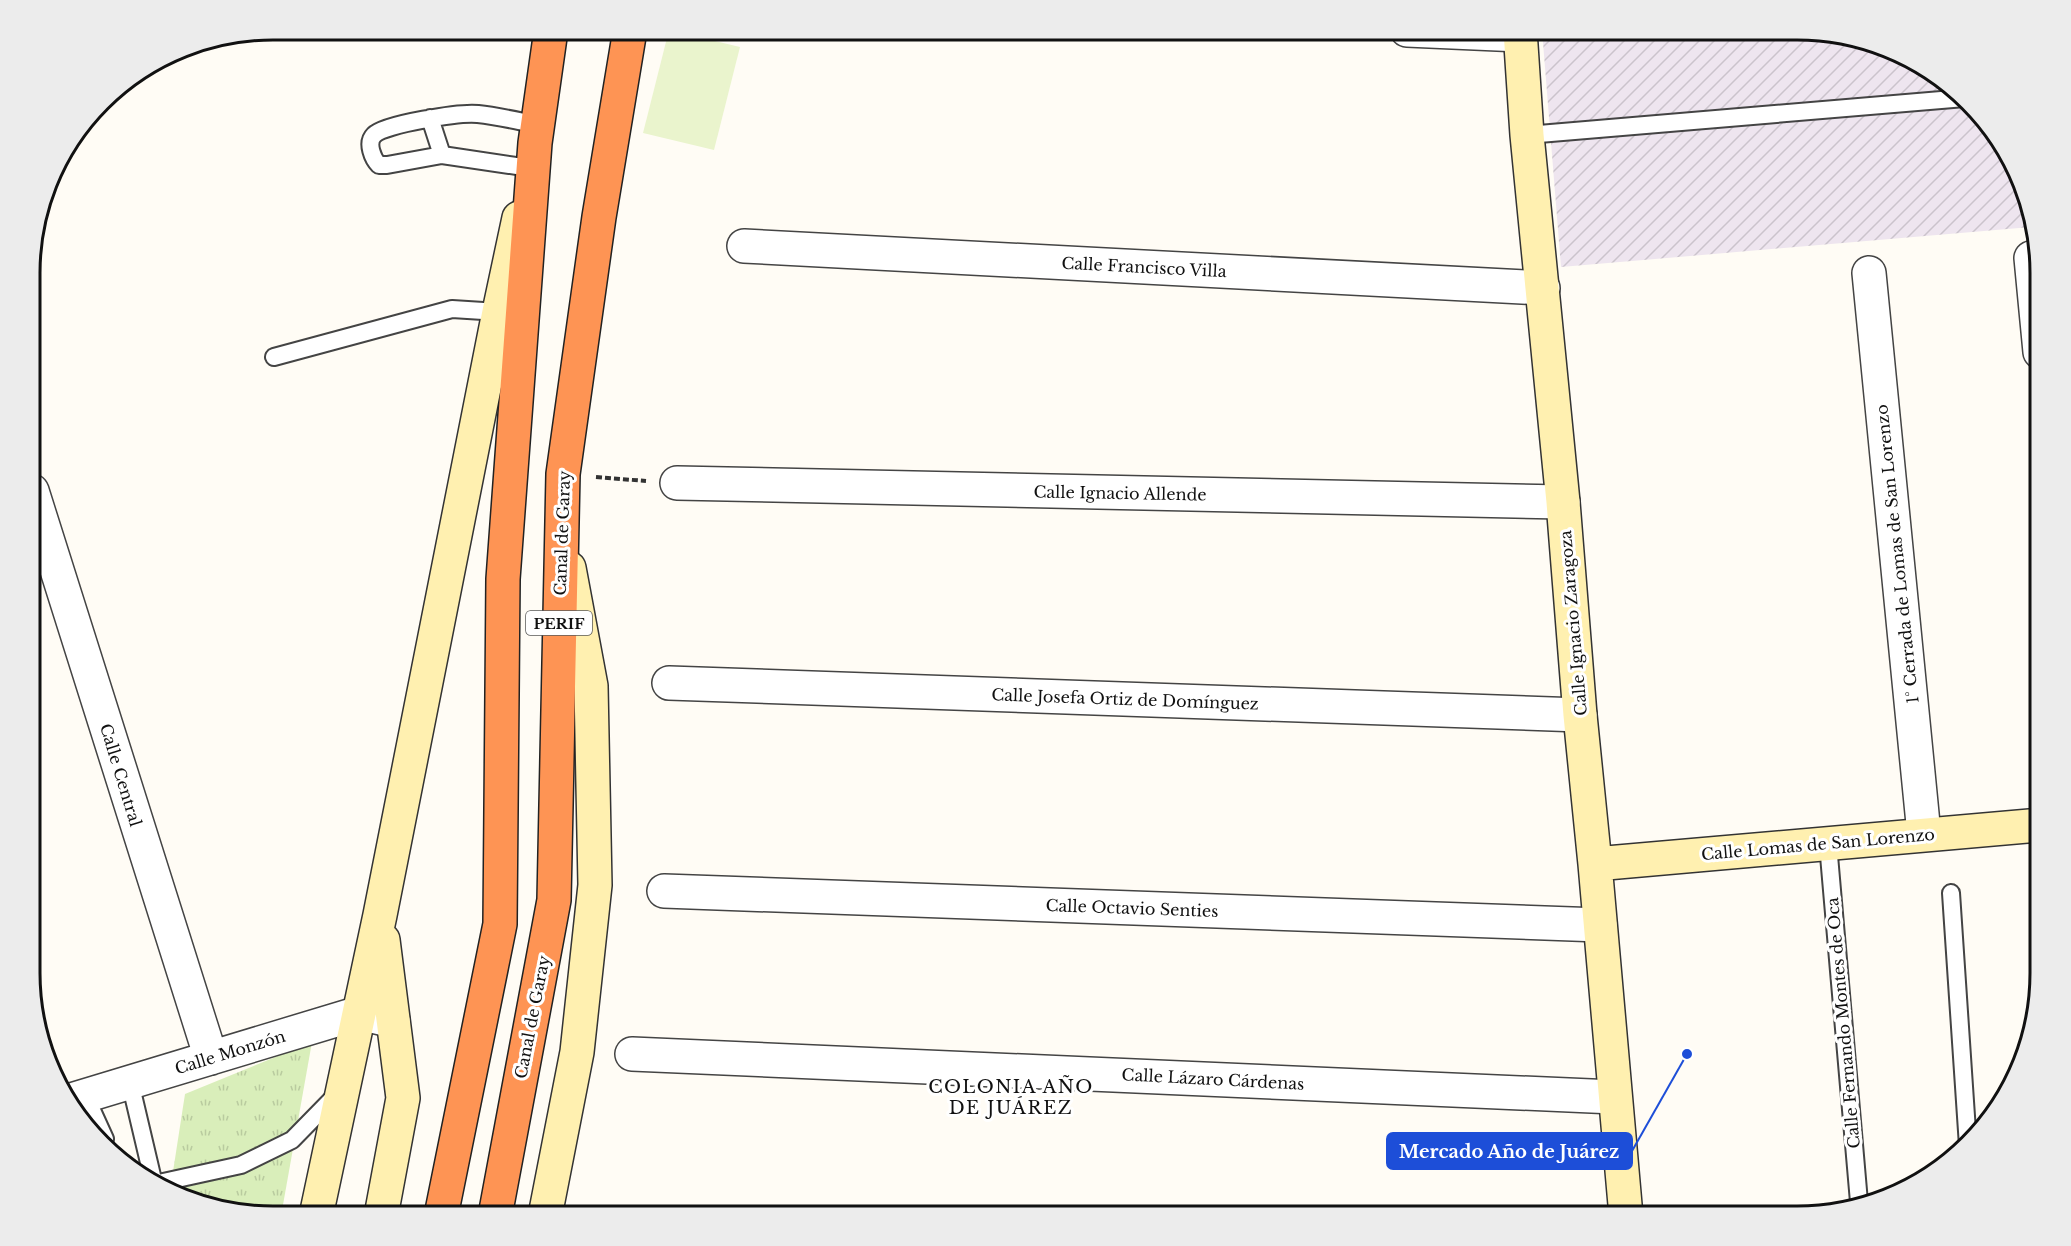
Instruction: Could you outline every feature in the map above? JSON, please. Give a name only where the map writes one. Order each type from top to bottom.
[{"type":"highway","name":"PERIF","points":[[443,1206],[500,924],[503,579],[534,145],[550,40]]},
{"type":"highway","name":"Canal de Garay","points":[[497,1206],[554,900],[562,474],[599,217],[628,40]]},
{"type":"main road","name":"Calle Ignacio Zaragoza","points":[[1521,40],[1527,135],[1563,502],[1625,1206]]},
{"type":"main road","points":[[318,1206],[380,915],[534,145]]},
{"type":"main road","points":[[547,1206],[577,1052],[595,885],[591,686],[560,522]]},
{"type":"main road","name":"Calle Lomas de San Lorenzo","points":[[1595,864],[2030,826]]},
{"type":"main road","points":[[380,915],[403,1098],[383,1206]]},
{"type":"street","name":"Calle Francisco Villa","points":[[744,246],[1543,288]]},
{"type":"street","name":"1° Cerrada de Lomas de San Lorenzo","points":[[1869,273],[1924,834]]},
{"type":"street","name":"Calle Ignacio Allende","points":[[677,483],[1563,502]]},
{"type":"street","name":"Calle Central","points":[[40,516],[211,1058]]},
{"type":"street","name":"Calle Josefa Ortiz de Domínguez","points":[[669,683],[1580,715]]},
{"type":"street","name":"Calle Octavio Senties","points":[[664,891],[1600,925]]},
{"type":"street","name":"Calle Monzón","points":[[77,1098],[359,1013]]},
{"type":"street","points":[[359,1013],[393,1021]]},
{"type":"street","name":"Calle Lázaro Cárdenas","points":[[632,1054],[1614,1097]]},
{"type":"lane","points":[[1527,135],[1952,99]]},
{"type":"lane","points":[[477,114],[534,145],[442,155],[379,165],[374,159],[370,142],[374,135],[430,117],[477,114]]},
{"type":"lane","points":[[430,117],[442,155]]},
{"type":"lane","points":[[274,357],[452,309],[499,312]]},
{"type":"lane","name":"Calle Fernando Montes de Oca","points":[[1828,844],[1859,1198]]},
{"type":"lane","points":[[1951,893],[1967,1132]]},
{"type":"lane","points":[[130,1082],[151,1170]]},
{"type":"lane","points":[[169,1181],[242,1164],[292,1140],[344,1087]]},
{"type":"path","points":[[562,474],[677,483]]},
{"type":"shaded area","points":[[1543,40],[1798,40],[1828,42],[1858,48],[1887,58],[1927,80],[1951,98],[1973,120],[1991,144],[2013,184],[2026,227],[1561,267]]},
{"type":"green space","points":[[666,40],[711,40],[740,47],[714,150],[643,133]]},
{"type":"green space","points":[[312,1042],[283,1206],[243,1204],[213,1198],[171,1182],[185,1094]]},
{"type":"place","name":"Mercado Año de Juárez","points":[[1687,1054]]},
{"type":"district","name":"COLONIA AÑO DE JUÁREZ","points":[[1011,1097]]}]
